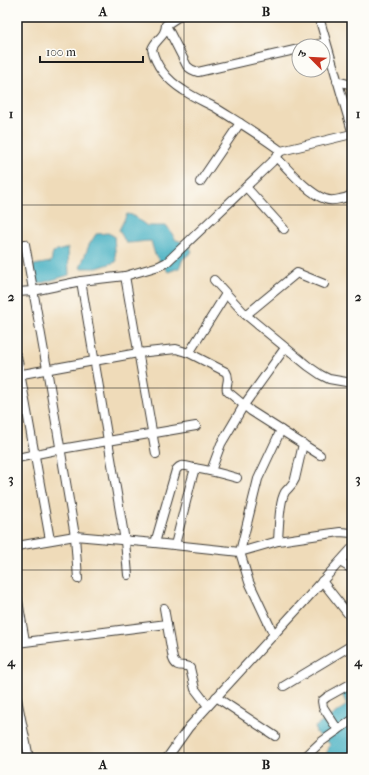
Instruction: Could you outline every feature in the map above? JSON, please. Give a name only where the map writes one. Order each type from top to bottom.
[{"type":"street","points":[[178,17],[166,25],[164,33],[152,49],[161,70],[171,81],[184,91],[207,102],[270,142],[278,154],[308,189],[322,198],[326,200],[337,200],[352,195]]},
{"type":"street","points":[[319,17],[325,38]]},
{"type":"street","points":[[166,25],[187,66],[194,72],[291,50]]},
{"type":"street","points":[[331,60],[352,131]]},
{"type":"street","points":[[337,81],[352,85]]},
{"type":"street","points":[[200,182],[240,123]]},
{"type":"street","points":[[17,292],[33,291],[81,281],[125,276],[159,266],[167,262],[272,162],[278,154],[352,134]]},
{"type":"street","points":[[246,187],[284,229]]},
{"type":"street","points":[[25,244],[48,370],[75,536],[78,579]]},
{"type":"street","points":[[246,315],[297,273],[324,284]]},
{"type":"street","points":[[125,276],[156,454]]},
{"type":"street","points":[[214,280],[246,315],[308,366],[321,375],[352,383]]},
{"type":"street","points":[[81,281],[125,540],[128,575]]},
{"type":"street","points":[[189,353],[226,294]]},
{"type":"street","points":[[211,471],[221,444],[244,405],[285,348]]},
{"type":"street","points":[[19,375],[138,352],[176,349],[189,353],[226,372],[228,378],[227,391],[251,411],[320,455]]},
{"type":"street","points":[[17,356],[19,375],[50,540]]},
{"type":"street","points":[[17,458],[196,426]]},
{"type":"street","points":[[274,635],[249,582],[240,552],[258,479],[281,430]]},
{"type":"street","points":[[278,541],[281,506],[285,493],[293,484],[295,479],[303,444]]},
{"type":"street","points":[[155,543],[176,470],[178,468],[181,466],[195,468],[237,478]]},
{"type":"street","points":[[175,545],[195,468]]},
{"type":"street","points":[[17,546],[75,536],[240,552],[278,541],[340,532],[352,533]]},
{"type":"street","points":[[167,758],[189,727],[352,548]]},
{"type":"street","points":[[340,562],[352,569]]},
{"type":"street","points":[[322,582],[352,619]]},
{"type":"street","points":[[17,595],[21,642],[167,624]]},
{"type":"street","points":[[164,608],[175,663],[179,666],[186,666],[190,668],[196,689],[208,706]]},
{"type":"street","points":[[284,686],[352,645]]},
{"type":"street","points":[[338,730],[323,707],[322,701],[352,683]]},
{"type":"street","points":[[216,698],[275,736]]},
{"type":"street","points":[[17,699],[29,758]]},
{"type":"street","points":[[308,757],[321,742],[352,720]]},
{"type":"water","points":[[127,214],[132,215],[147,226],[167,226],[176,240],[189,244],[192,252],[183,259],[179,268],[168,272],[155,255],[151,241],[126,243],[119,230]]},
{"type":"water","points":[[108,233],[114,236],[116,262],[97,268],[80,268],[89,245],[96,234]]},
{"type":"water","points":[[68,248],[69,275],[35,285],[32,271],[34,265],[51,262],[53,252]]},
{"type":"water","points":[[350,687],[352,690],[352,758],[325,758],[330,744],[316,733],[315,727],[347,705],[342,694]]}]
